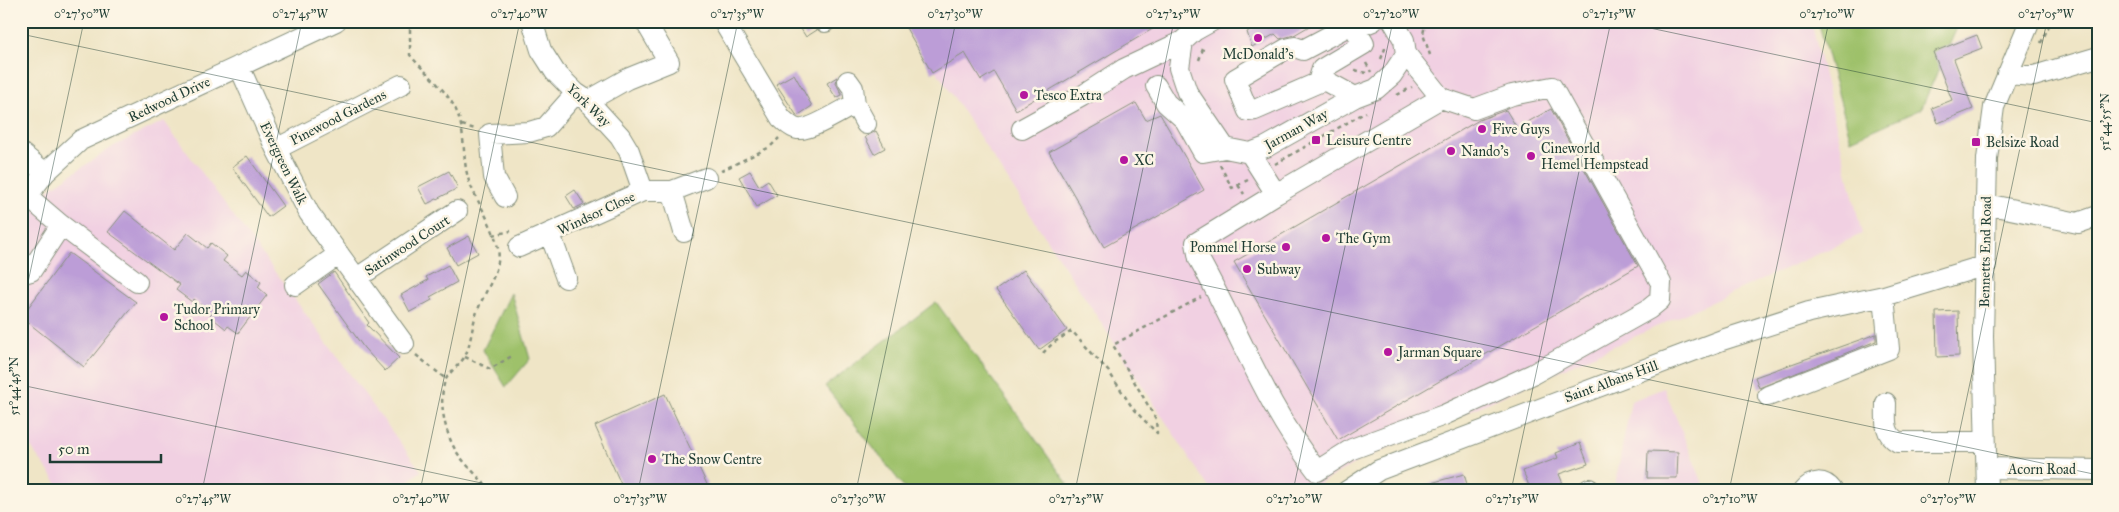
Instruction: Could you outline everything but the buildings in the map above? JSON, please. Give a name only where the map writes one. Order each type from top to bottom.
[{"type":"street","name":"York Way","points":[[532,21],[541,50],[555,72],[620,136],[629,151],[643,191]]},
{"type":"street","points":[[505,197],[494,177],[490,134],[529,132],[546,127],[582,97],[669,62],[644,21]]},
{"type":"street","points":[[1022,129],[1082,96],[1124,69],[1183,41],[1194,31],[1212,21]]},
{"type":"street","points":[[1355,97],[1324,80],[1255,110],[1248,111],[1235,79],[1286,49],[1295,47],[1303,50],[1352,24],[1363,25],[1373,21]]},
{"type":"street","points":[[1393,21],[1405,47],[1441,98],[1474,109],[1512,95],[1552,87],[1661,284],[1660,300],[1650,309],[1533,374],[1444,416],[1352,449],[1317,471],[1300,449],[1274,402],[1216,288],[1199,259],[1196,243],[1441,98]]},
{"type":"street","name":"Jarman Way","points":[[1187,92],[1161,94],[1185,120],[1202,152],[1225,148],[1250,153],[1266,147],[1355,97],[1376,89],[1392,75],[1405,47],[1409,21]]},
{"type":"street","name":"Bennetts End Road","points":[[1987,491],[1983,336],[1988,159],[1993,114],[2007,74],[2030,21]]},
{"type":"street","points":[[726,22],[781,118],[791,126],[802,129],[855,104]]},
{"type":"street","name":"Redwood Drive","points":[[24,200],[45,173],[82,140],[328,23]]},
{"type":"street","points":[[1318,82],[1322,69],[1364,44],[1352,24]]},
{"type":"street","points":[[1183,41],[1179,68],[1187,92],[1225,148]]},
{"type":"street","points":[[2007,74],[2034,76],[2098,57]]},
{"type":"street","name":"Evergreen Walk","points":[[239,66],[276,149],[309,213],[404,344]]},
{"type":"street","points":[[848,81],[853,88],[855,104],[866,124]]},
{"type":"street","name":"Pinewood Gardens","points":[[276,149],[401,85]]},
{"type":"street","points":[[21,153],[45,173]]},
{"type":"street","points":[[1250,153],[1276,194]]},
{"type":"street","name":"Windsor Close","points":[[520,247],[643,191],[672,191],[706,178]]},
{"type":"street","points":[[672,191],[684,232]]},
{"type":"street","points":[[24,200],[62,225],[137,282]]},
{"type":"street","points":[[1986,204],[2078,223],[2098,216]]},
{"type":"street","name":"Satinwood Court","points":[[357,278],[457,211]]},
{"type":"street","points":[[21,274],[31,271],[62,225]]},
{"type":"street","name":"Windsor Close","points":[[550,234],[566,278]]},
{"type":"street","points":[[295,285],[339,254]]},
{"type":"street","name":"Saint Albans Hill","points":[[1347,491],[1379,470],[1712,344],[1808,312],[1884,296],[1986,265]]},
{"type":"street","points":[[1768,396],[1889,349],[1884,296]]},
{"type":"street","points":[[1886,403],[1886,428],[1892,439],[1898,442],[1985,442]]},
{"type":"street","name":"Acorn Road","points":[[1987,468],[2098,470]]},
{"type":"street","points":[[1803,491],[1812,482],[1828,484],[1833,491]]},
{"type":"path","points":[[410,21],[410,55],[446,94],[462,125],[464,162],[477,201],[487,214],[499,260],[494,278],[475,315],[472,336],[465,357],[446,379],[442,393],[441,409],[456,450],[491,491]]},
{"type":"path","points":[[1426,21],[1423,34],[1431,56]]},
{"type":"path","points":[[2041,44],[2051,21]]},
{"type":"path","points":[[1366,63],[1373,76]]},
{"type":"path","points":[[1394,96],[1427,78]]},
{"type":"path","points":[[1269,167],[1374,108]]},
{"type":"path","points":[[706,178],[770,147],[791,126]]},
{"type":"path","points":[[1043,353],[1053,343],[1072,331],[1109,372],[1134,410],[1157,433],[1156,419],[1113,345],[1216,288]]},
{"type":"path","points":[[404,344],[446,379]]},
{"type":"path","points":[[465,357],[490,369],[512,356]]},
{"type":"shaded area","points":[[904,21],[1811,21],[1862,234],[1359,461],[1306,491],[1211,491]]},
{"type":"shaded area","name":"Tudor Primary School","points":[[164,121],[421,471],[396,491],[63,491],[21,434],[21,225],[48,190],[114,146]]},
{"type":"shaded area","points":[[1664,388],[1706,491],[1614,490],[1631,401]]},
{"type":"green space","points":[[1818,21],[1960,21],[1921,109],[1851,140]]},
{"type":"green space","points":[[511,293],[530,359],[506,387],[483,350]]},
{"type":"green space","points":[[936,302],[1068,484],[1059,491],[907,491],[825,386]]},
{"type":"place","name":"McDonald's","points":[[1258,38]]},
{"type":"place","name":"Tesco Extra","points":[[1024,95]]},
{"type":"place","name":"Five Guys","points":[[1482,129]]},
{"type":"place","name":"Leisure Centre","points":[[1316,140]]},
{"type":"place","name":"Belsize Road","points":[[1976,142]]},
{"type":"place","name":"Nando's","points":[[1451,151]]},
{"type":"place","name":"Cineworld Hemel Hempstead","points":[[1531,156]]},
{"type":"place","name":"XC","points":[[1124,160]]},
{"type":"place","name":"The Gym","points":[[1326,238]]},
{"type":"place","name":"Pommel Horse","points":[[1286,247]]},
{"type":"place","name":"Subway","points":[[1247,269]]},
{"type":"place","name":"Tudor Primary School","points":[[164,317]]},
{"type":"place","name":"Jarman Square","points":[[1388,352]]},
{"type":"place","name":"The Snow Centre","points":[[652,459]]}]
